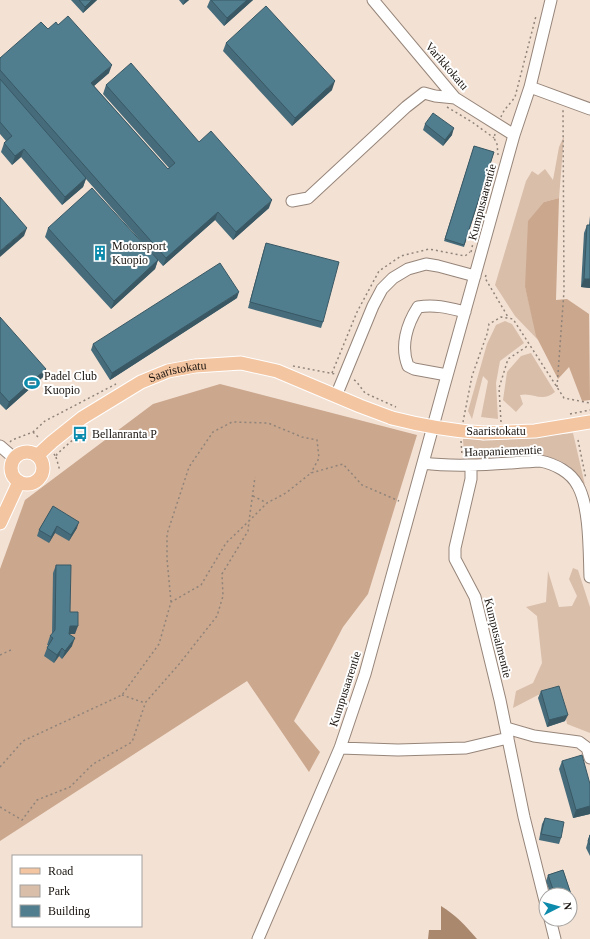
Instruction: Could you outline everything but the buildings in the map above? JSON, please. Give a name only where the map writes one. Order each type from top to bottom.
[{"type":"main road","name":"Saaristokatu","points":[[38,455],[82,418],[141,382],[168,371],[194,366],[241,363],[277,371],[336,396],[394,412],[433,427],[455,431],[536,431],[590,422]]},
{"type":"main road","points":[[25,452],[32,452],[38,455],[43,464],[42,475],[33,483],[26,484],[19,482],[13,476],[12,462],[14,458],[20,453],[25,452]]},
{"type":"main road","points":[[0,524],[19,482]]},
{"type":"street","name":"Varikkokatu","points":[[373,0],[455,98],[514,135]]},
{"type":"street","name":"Kumpusaarentie","points":[[258,939],[340,748],[365,674],[514,135],[530,87],[551,0]]},
{"type":"street","points":[[530,87],[590,109]]},
{"type":"street","points":[[292,201],[308,198],[406,107],[424,93],[435,96],[455,98]]},
{"type":"street","points":[[336,396],[373,306],[382,289],[393,278],[408,269],[426,264],[475,276]]},
{"type":"street","points":[[447,375],[414,369],[408,366],[404,357],[404,343],[407,329],[412,316],[418,307],[429,305],[465,312]]},
{"type":"street","points":[[0,446],[14,458]]},
{"type":"street","name":"Haapaniementie","points":[[423,463],[437,465],[467,465],[540,461],[550,463],[568,474],[578,486],[584,504],[590,577]]},
{"type":"street","name":"Kumpusalmentie","points":[[467,465],[471,479],[455,548],[455,559],[475,597],[507,733],[524,817],[542,887]]},
{"type":"street","points":[[340,748],[398,750],[466,748],[507,733],[580,742],[587,748],[590,758]]},
{"type":"street","points":[[552,927],[555,939]]},
{"type":"path","points":[[494,138],[502,114],[515,97],[537,15]]},
{"type":"path","points":[[556,387],[564,291],[563,99]]},
{"type":"path","points":[[443,106],[450,108],[494,138],[497,144],[498,157]]},
{"type":"path","points":[[463,422],[472,376],[487,334],[489,324],[501,317],[513,319],[529,346],[564,398],[590,403]]},
{"type":"path","points":[[501,423],[499,388],[508,359],[529,346]]},
{"type":"path","points":[[288,365],[356,381],[365,393],[394,412]]},
{"type":"path","points":[[12,440],[33,432],[45,421],[116,384]]},
{"type":"path","points":[[568,414],[590,410]]},
{"type":"path","points":[[0,767],[23,741],[122,695],[159,644],[171,602],[167,559],[167,534],[189,467],[213,432],[232,422],[268,423],[302,437],[317,440],[319,458],[311,473]]},
{"type":"path","points":[[461,437],[460,445],[467,465]]},
{"type":"path","points":[[578,440],[587,485]]},
{"type":"path","points":[[56,456],[60,471]]},
{"type":"path","points":[[171,602],[201,585],[226,542],[267,503],[286,493],[311,473],[343,464],[362,485],[399,501]]},
{"type":"path","points":[[0,807],[22,820],[37,800],[70,787],[93,764],[132,742],[145,703],[218,616],[223,596],[222,574],[248,531],[255,477]]},
{"type":"path","points":[[252,496],[267,503]]},
{"type":"path","points":[[0,655],[13,649]]},
{"type":"path","points":[[122,695],[145,703]]},
{"type":"green space","points":[[564,136],[559,198],[544,202],[525,287],[538,340],[515,316],[495,285],[526,181],[532,171],[538,175],[545,169],[553,180],[559,147]]},
{"type":"green space","points":[[505,321],[512,324],[524,343],[500,361],[496,383],[498,419],[481,417],[488,381],[483,376],[472,419],[468,411],[487,344],[496,325]]},
{"type":"green space","points":[[531,353],[555,392],[546,397],[525,394],[520,395],[523,404],[516,412],[503,400],[507,372],[521,356]]},
{"type":"green space","points":[[573,433],[585,485],[569,466],[551,458],[519,455],[476,459],[466,457],[464,455],[463,439],[521,438]]},
{"type":"green space","points":[[573,568],[578,570],[590,607],[590,733],[567,724],[562,698],[555,688],[513,708],[516,691],[533,683],[542,663],[537,616],[526,607],[546,602],[548,571],[559,607],[572,606],[577,596],[569,579]]},
{"type":"shaded area","points":[[559,198],[556,300],[567,299],[589,314],[590,400],[582,401],[569,367],[558,379],[536,336],[525,287],[528,221],[544,202]]},
{"type":"shaded area","points":[[220,384],[417,435],[368,594],[343,627],[294,721],[320,752],[309,772],[247,681],[0,841],[0,569],[25,500],[153,404]]},
{"type":"shaded area","points":[[441,906],[460,921],[477,939],[428,939],[429,930],[441,930]]},
{"type":"place","name":"Motorsport Kuopio","points":[[100,253]]},
{"type":"place","name":"Padel Club Kuopio","points":[[32,383]]},
{"type":"place","name":"Bellanranta P","points":[[80,434]]}]
